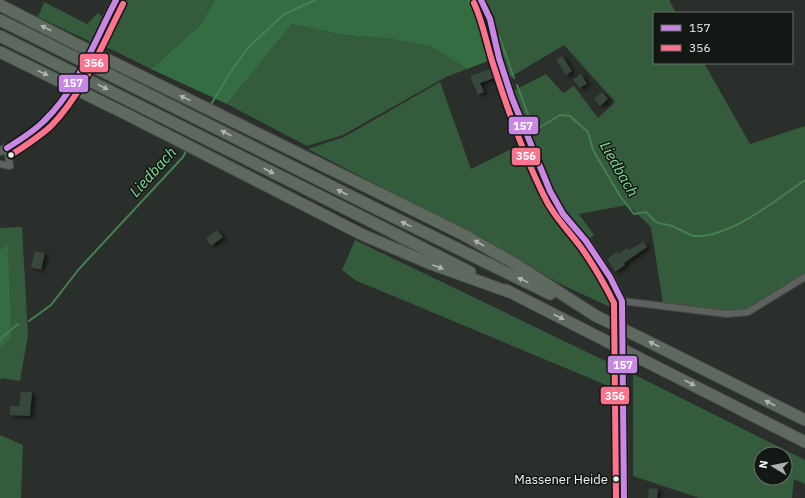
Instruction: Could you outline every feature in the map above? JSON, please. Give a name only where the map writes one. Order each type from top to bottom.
[{"type":"highway","points":[[0,5],[80,46],[464,235],[512,262],[596,316]]},
{"type":"highway","points":[[0,20],[377,209],[640,337],[805,420]]},
{"type":"highway","points":[[0,36],[370,221],[805,442]]},
{"type":"highway","points":[[0,52],[364,235],[431,264],[512,293]]},
{"type":"street","points":[[0,164],[10,166],[4,150],[31,134],[44,123],[62,102],[81,70],[116,0]]},
{"type":"street","points":[[481,0],[490,19],[512,98],[550,191],[563,214],[586,241],[610,277],[622,301],[624,498]]},
{"type":"street","points":[[622,301],[727,314],[738,314],[753,310],[805,277]]},
{"type":"green space","points":[[120,0],[215,0],[200,25],[151,69],[98,43]]},
{"type":"green space","points":[[215,0],[478,0],[487,19],[496,58],[467,69],[430,46],[385,38],[343,35],[292,24],[227,104],[151,69],[200,25]]},
{"type":"green space","points":[[485,0],[669,0],[675,12],[653,12],[653,64],[705,64],[750,144],[805,126],[805,275],[748,311],[737,312],[663,304],[651,227],[628,205],[579,214],[594,235],[588,240],[558,203],[513,91],[546,74],[563,93],[574,86],[598,118],[615,102],[564,45],[509,78]]},
{"type":"green space","points":[[44,2],[87,24],[98,13],[103,17],[91,42],[38,17]]},
{"type":"green space","points":[[292,24],[343,35],[385,38],[430,46],[467,69],[446,77],[343,135],[307,146],[227,104]]},
{"type":"green space","points":[[440,82],[471,169],[528,141],[539,173],[548,192],[601,266],[617,297],[621,312],[558,283],[515,257],[308,149],[344,137]]},
{"type":"green space","points":[[22,227],[28,335],[20,381],[1,378],[0,381],[0,228]]},
{"type":"green space","points":[[355,240],[618,367],[618,390],[355,280],[342,270]]},
{"type":"green space","points":[[8,245],[11,338],[0,348],[0,250]]},
{"type":"green space","points":[[633,374],[777,446],[753,446],[753,486],[793,486],[793,454],[805,460],[805,484],[794,479],[792,498],[699,498],[633,476]]},
{"type":"green space","points":[[0,435],[23,445],[21,498],[0,498]]},
{"type":"building","points":[[562,56],[572,71],[566,75],[556,60]]},
{"type":"building","points":[[494,68],[497,77],[480,83],[484,92],[478,95],[470,76]]},
{"type":"building","points":[[581,74],[587,84],[579,88],[573,79]]},
{"type":"building","points":[[602,92],[608,99],[600,106],[594,99]]},
{"type":"building","points":[[217,230],[223,237],[211,246],[206,239]]},
{"type":"building","points":[[644,242],[647,247],[624,263],[625,265],[615,272],[607,259],[617,252],[618,254],[627,248],[628,250]]},
{"type":"building","points":[[35,251],[45,253],[41,270],[31,267]]},
{"type":"building","points":[[21,392],[32,392],[30,416],[10,415],[10,406],[19,406]]},
{"type":"building","points":[[649,488],[658,489],[657,498],[648,498]]},
{"type":"waterway","name":"Liedbach","points":[[210,106],[247,49],[283,15],[315,0]]},
{"type":"waterway","name":"Liedbach","points":[[469,0],[487,39]]},
{"type":"waterway","name":"Liedbach","points":[[499,36],[514,78]]},
{"type":"waterway","name":"Liedbach","points":[[517,85],[530,120]]},
{"type":"waterway","name":"Liedbach","points":[[532,125],[534,131],[560,115],[570,116],[588,132],[593,150],[620,196],[634,214],[646,212],[658,223],[675,227],[694,236],[708,235],[722,231],[737,224],[767,207],[805,180]]},
{"type":"waterway","name":"Liedbach","points":[[29,321],[51,305],[79,269],[183,157],[187,149]]},
{"type":"waterway","name":"Liedbach","points":[[0,339],[18,324]]},
{"type":"transit line","name":"157","points":[[7,148],[40,125],[67,94],[85,64],[116,0]]},
{"type":"transit line","name":"157","points":[[481,0],[490,19],[499,58],[512,98],[550,191],[563,214],[586,241],[610,277],[622,301],[624,498]]},
{"type":"transit line","name":"356","points":[[474,3],[498,81],[522,146],[536,178],[551,208],[580,246],[614,303],[616,498]]},
{"type":"transit line","name":"356","points":[[11,155],[51,126],[63,113],[92,68],[123,4]]},
{"type":"place","name":"Massener Heide","points":[[616,479]]}]
